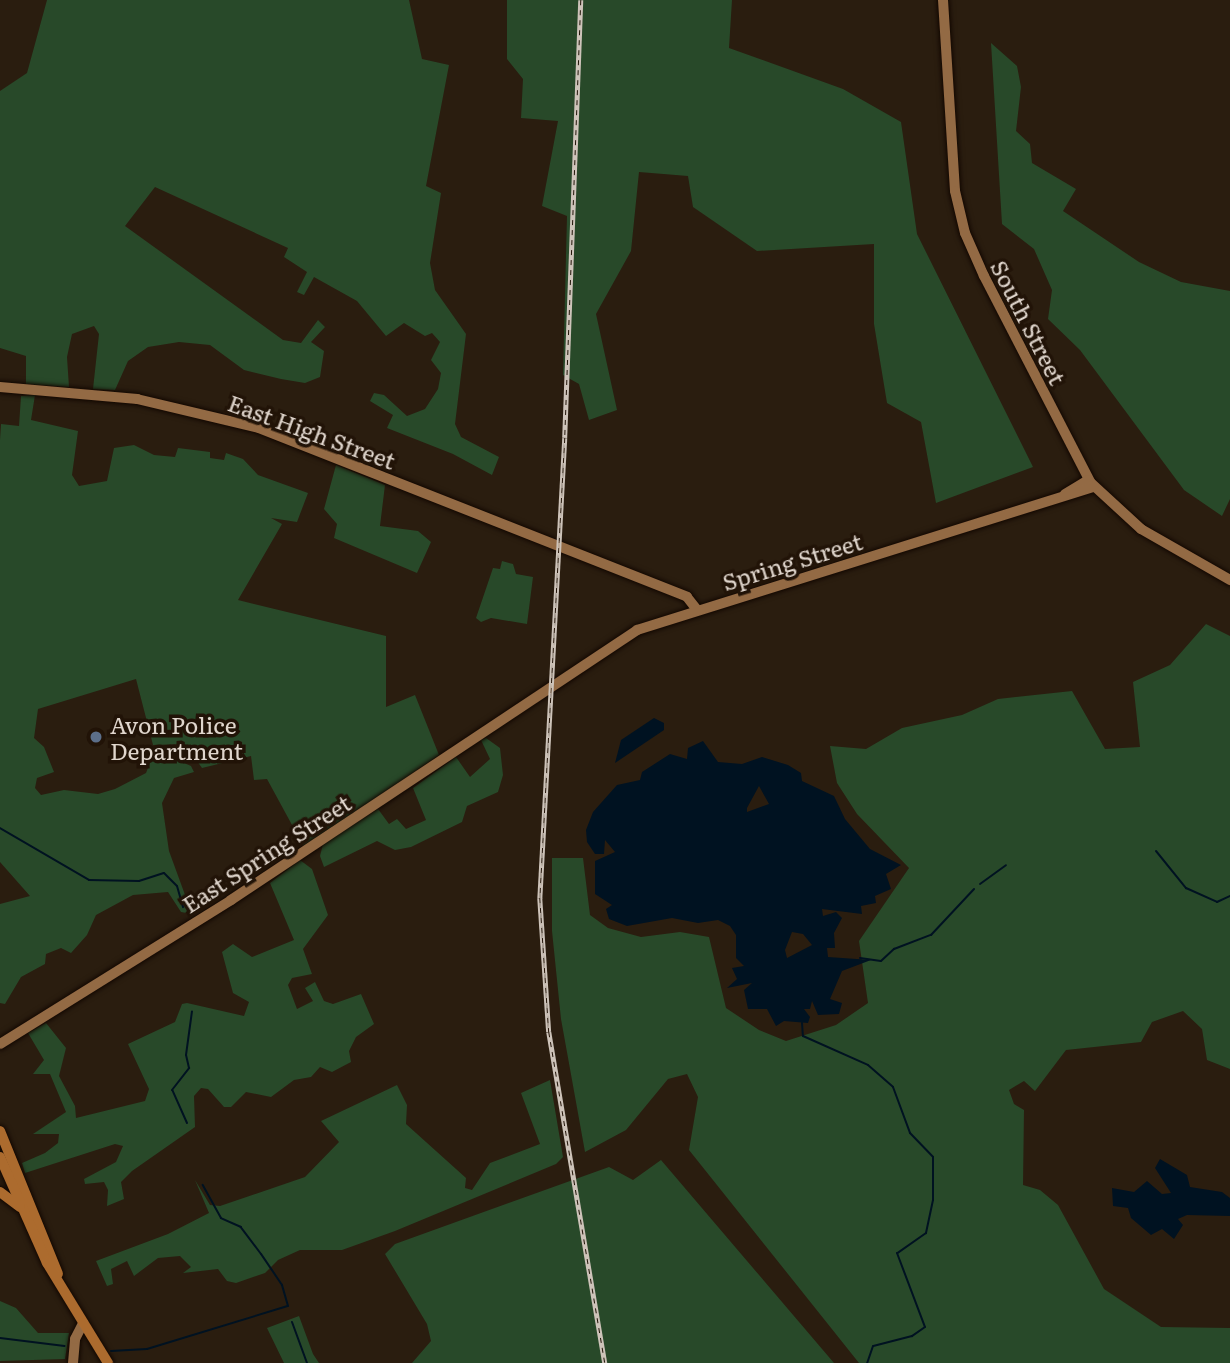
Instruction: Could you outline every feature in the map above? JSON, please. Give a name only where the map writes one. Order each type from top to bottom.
[{"type":"main road","name":"South Street","points":[[943,0],[952,168],[963,226],[1091,483],[1141,529],[1230,580]]},
{"type":"main road","name":"East High Street","points":[[0,387],[124,397],[245,423],[558,549],[687,597],[697,610]]},
{"type":"main road","name":"Spring Street","points":[[550,687],[638,629],[1058,499],[1091,483]]},
{"type":"main road","name":"East Spring Street","points":[[0,1044],[214,911],[550,687]]},
{"type":"main road","points":[[0,1131],[4,1159],[23,1209],[83,1323],[108,1363]]},
{"type":"main road","points":[[4,1159],[59,1277]]},
{"type":"main road","points":[[0,1192],[23,1209]]},
{"type":"main road","points":[[73,1363],[75,1339],[83,1323]]},
{"type":"green space","points":[[47,0],[409,0],[422,59],[449,65],[426,186],[441,193],[430,263],[435,290],[466,334],[455,424],[461,437],[499,457],[492,475],[453,454],[387,428],[393,415],[370,401],[374,393],[384,395],[407,416],[425,409],[438,389],[441,373],[431,360],[440,342],[432,333],[425,336],[404,323],[386,336],[357,301],[314,277],[304,295],[297,292],[307,272],[284,257],[288,248],[155,187],[125,226],[283,340],[301,343],[318,320],[325,327],[311,342],[324,351],[320,377],[305,383],[244,370],[210,345],[179,342],[148,347],[128,361],[115,390],[93,389],[99,334],[94,326],[72,334],[67,357],[69,387],[26,384],[26,356],[0,348],[0,91],[27,73]]},
{"type":"green space","points":[[507,0],[732,0],[729,48],[843,89],[901,122],[917,234],[1033,467],[936,503],[921,422],[887,403],[874,324],[874,244],[757,251],[693,207],[688,176],[639,172],[631,251],[596,314],[617,410],[589,420],[579,384],[563,375],[567,216],[542,206],[558,121],[521,118],[523,79],[507,59]]},
{"type":"green space","points":[[991,43],[1017,66],[1021,87],[1016,131],[1030,144],[1032,163],[1076,189],[1063,211],[1139,262],[1181,282],[1230,291],[1230,499],[1222,516],[1184,490],[1080,350],[1048,319],[1052,290],[1034,249],[1002,224]]},
{"type":"green space","points":[[35,395],[31,420],[78,431],[72,475],[79,486],[107,481],[114,448],[134,445],[154,455],[175,457],[178,448],[210,452],[210,458],[224,460],[226,453],[243,459],[258,475],[308,493],[297,522],[271,518],[282,524],[238,600],[386,636],[386,707],[415,695],[439,755],[304,847],[267,779],[254,780],[251,756],[202,768],[185,744],[153,745],[136,679],[38,709],[34,738],[44,747],[54,772],[37,778],[35,788],[41,795],[64,790],[98,794],[115,789],[146,773],[153,755],[161,753],[191,766],[194,772],[174,778],[162,803],[169,851],[192,914],[181,912],[168,892],[133,895],[96,915],[87,935],[71,953],[61,948],[46,954],[45,964],[21,977],[5,1004],[0,1003],[0,904],[30,896],[0,862],[0,440],[1,424],[19,426],[21,396]]},
{"type":"green space","points":[[336,465],[385,485],[380,526],[418,531],[431,542],[417,573],[334,538],[337,524],[324,509]]},
{"type":"green space","points":[[502,561],[513,564],[516,574],[533,577],[527,624],[491,618],[481,622],[476,618],[493,568],[500,569]]},
{"type":"green space","points":[[1206,624],[1230,636],[1230,1069],[1207,1060],[1202,1029],[1183,1011],[1152,1022],[1141,1042],[1066,1050],[1035,1091],[1024,1081],[1009,1090],[1014,1104],[1024,1110],[1023,1185],[1040,1190],[1058,1205],[1104,1289],[1161,1327],[1230,1328],[1230,1363],[859,1363],[689,1150],[698,1097],[687,1074],[668,1079],[626,1130],[585,1152],[561,1019],[552,931],[552,858],[583,858],[590,915],[608,928],[641,937],[680,932],[709,937],[726,1008],[759,1030],[786,1041],[836,1025],[868,1003],[859,941],[909,868],[857,814],[837,783],[830,746],[866,749],[902,728],[962,715],[998,699],[1072,691],[1105,749],[1140,747],[1133,682],[1170,665]]},
{"type":"green space","points":[[486,738],[500,748],[503,775],[498,792],[467,806],[462,822],[411,847],[395,850],[377,841],[324,867],[320,856],[323,844],[378,809],[389,824],[397,819],[406,829],[426,820],[413,788],[456,757],[470,777],[490,759],[481,740]]},
{"type":"green space","points":[[300,860],[312,869],[328,915],[303,949],[312,974],[292,978],[288,985],[297,1009],[313,1001],[305,988],[315,982],[324,1001],[333,1004],[361,994],[374,1024],[356,1037],[349,1051],[351,1062],[332,1072],[320,1067],[311,1077],[294,1080],[271,1097],[246,1092],[231,1107],[224,1107],[208,1089],[201,1088],[194,1096],[195,1127],[132,1171],[121,1182],[124,1199],[107,1206],[108,1190],[104,1182],[85,1184],[84,1179],[116,1162],[123,1146],[115,1144],[25,1173],[22,1163],[45,1153],[58,1143],[59,1134],[33,1134],[66,1112],[50,1074],[33,1074],[44,1060],[28,1033],[46,1023],[66,1048],[59,1076],[75,1106],[76,1118],[145,1101],[149,1089],[128,1044],[175,1022],[182,1004],[244,1016],[249,1002],[233,993],[222,952],[233,944],[252,957],[294,940],[270,883]]},
{"type":"green space","points":[[550,1080],[563,1157],[556,1164],[395,1231],[342,1250],[300,1250],[278,1260],[265,1273],[236,1283],[227,1281],[218,1269],[183,1273],[191,1267],[180,1256],[158,1258],[134,1276],[127,1261],[111,1269],[113,1284],[107,1286],[96,1261],[168,1234],[209,1213],[195,1180],[210,1205],[220,1206],[305,1177],[339,1142],[321,1121],[397,1085],[407,1105],[406,1124],[466,1178],[465,1188],[472,1190],[490,1163],[540,1144],[521,1093]]},
{"type":"green space","points":[[661,1160],[834,1363],[412,1363],[431,1341],[427,1324],[385,1254],[395,1244],[609,1167],[633,1180]]},
{"type":"green space","points":[[0,1301],[16,1308],[38,1333],[69,1333],[65,1359],[0,1361]]},
{"type":"green space","points":[[299,1316],[319,1363],[284,1363],[267,1328]]},
{"type":"water","points":[[654,718],[664,723],[664,730],[615,763],[621,740]]},
{"type":"water","points":[[703,741],[718,762],[742,764],[762,757],[788,765],[801,773],[802,781],[834,796],[845,819],[870,849],[901,865],[886,874],[891,889],[875,896],[876,903],[861,906],[862,914],[822,909],[823,916],[836,912],[842,918],[834,933],[835,948],[827,948],[828,957],[871,960],[842,971],[830,999],[842,1003],[839,1014],[818,1015],[812,1001],[810,1009],[804,1009],[810,1017],[808,1023],[784,1021],[776,1026],[767,1009],[748,1009],[744,990],[752,983],[727,988],[737,979],[732,968],[744,966],[736,958],[736,935],[730,926],[718,920],[698,923],[672,918],[627,926],[609,919],[606,909],[612,905],[595,894],[595,861],[615,852],[605,840],[604,854],[595,854],[587,842],[586,830],[593,812],[617,785],[640,780],[642,772],[670,754],[687,759],[688,748]],"holes":[[[759,786],[769,804],[747,812],[747,808]],[[792,932],[803,934],[812,945],[787,958],[785,950]]]},
{"type":"water","points":[[1160,1159],[1187,1175],[1190,1187],[1222,1192],[1230,1198],[1230,1216],[1187,1215],[1178,1219],[1183,1225],[1174,1239],[1162,1229],[1151,1235],[1131,1218],[1128,1208],[1113,1206],[1112,1188],[1134,1192],[1147,1181],[1162,1194],[1171,1193],[1155,1168]]},
{"type":"waterway","points":[[0,828],[89,880],[139,881],[164,873],[177,886],[183,907]]},
{"type":"waterway","points":[[1156,851],[1186,888],[1217,902],[1230,896]]},
{"type":"waterway","points":[[980,884],[1006,865]]},
{"type":"waterway","points":[[860,958],[881,961],[894,949],[931,935],[974,889]]},
{"type":"waterway","points":[[187,1123],[172,1090],[189,1068],[186,1055],[192,1011]]},
{"type":"waterway","points":[[802,1023],[803,1036],[868,1065],[893,1087],[910,1133],[933,1157],[933,1200],[926,1233],[897,1253],[925,1327],[912,1336],[873,1346],[867,1363]]},
{"type":"waterway","points":[[111,1351],[147,1349],[288,1306],[282,1285],[261,1254],[241,1227],[221,1218],[203,1185]]},
{"type":"waterway","points":[[292,1322],[307,1363]]},
{"type":"waterway","points":[[0,1338],[65,1346]]},
{"type":"railway","points":[[581,0],[565,438],[540,898],[549,1032],[605,1363]]},
{"type":"place","name":"Avon Police Department","points":[[96,737]]}]
